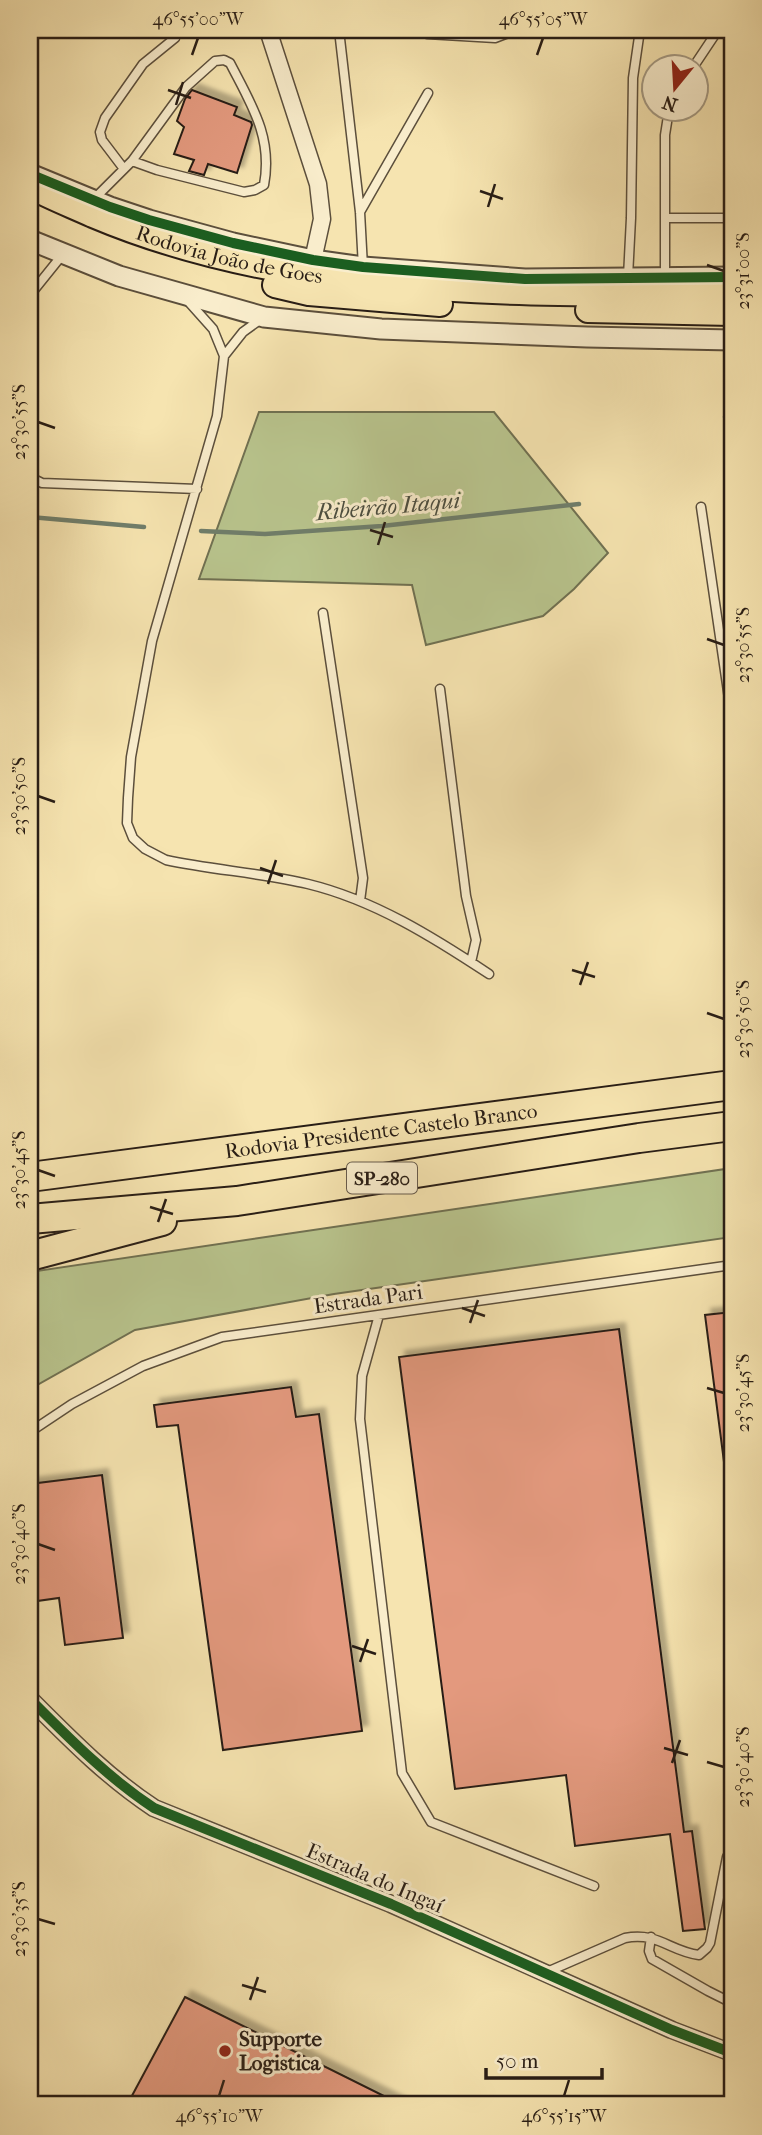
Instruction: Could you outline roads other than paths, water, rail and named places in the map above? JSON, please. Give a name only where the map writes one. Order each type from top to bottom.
[{"type":"highway","name":"Rodovia João de Goes","points":[[30,186],[126,229],[196,251],[309,275],[509,293],[732,295]]},
{"type":"highway","name":"Rodovia João de Goes","points":[[30,202],[83,228],[204,269],[309,293],[513,309],[732,313]]},
{"type":"highway","name":"Rodovia Presidente Castelo Branco","points":[[30,1177],[732,1085]]},
{"type":"highway","name":"SP-280","points":[[30,1219],[237,1201],[732,1126]]},
{"type":"highway","points":[[30,1256],[237,1201]]},
{"type":"street","points":[[268,30],[318,184],[322,219],[313,260]]},
{"type":"street","points":[[30,174],[149,220],[233,243],[313,260],[363,267],[525,279],[732,277]]},
{"type":"street","points":[[30,240],[119,276],[264,317],[381,329],[732,340]]},
{"type":"street","name":"Estrada do Ingaí","points":[[30,1699],[97,1766],[154,1808],[391,1904],[672,2030],[732,2053]]},
{"type":"lane","points":[[339,30],[360,212],[363,267]]},
{"type":"lane","points":[[410,30],[427,34],[495,38],[516,30]]},
{"type":"lane","points":[[628,277],[633,78],[640,30]]},
{"type":"lane","points":[[703,52],[718,30]]},
{"type":"lane","points":[[124,169],[102,140],[100,132],[105,118],[143,64],[175,38]]},
{"type":"lane","points":[[96,197],[132,161],[186,87],[215,61],[224,60],[230,63],[260,120],[267,167],[264,185],[244,192],[132,161]]},
{"type":"lane","points":[[360,212],[428,93]]},
{"type":"lane","points":[[665,277],[667,122]]},
{"type":"lane","points":[[665,218],[732,218]]},
{"type":"lane","points":[[30,295],[63,254]]},
{"type":"lane","points":[[184,296],[213,329],[224,356],[217,416],[152,641],[131,757],[127,824],[133,838],[145,849],[166,860],[310,885],[360,901],[400,920],[489,974]]},
{"type":"lane","points":[[224,356],[243,332],[264,317]]},
{"type":"lane","points":[[30,477],[42,483],[197,489]]},
{"type":"lane","points":[[701,507],[732,719]]},
{"type":"lane","points":[[323,613],[363,878],[360,901]]},
{"type":"lane","points":[[440,689],[466,896],[476,940],[471,962]]},
{"type":"lane","name":"Estrada Pari","points":[[30,1432],[72,1404],[143,1366],[222,1337],[732,1265]]},
{"type":"lane","points":[[379,1315],[362,1376],[360,1419],[402,1773],[431,1822],[594,1886]]},
{"type":"lane","points":[[545,1973],[625,1938],[637,1936],[651,1937],[699,1955],[710,1943],[727,1857],[732,1849]]},
{"type":"lane","points":[[651,1937],[649,1951],[652,1959],[732,2003]]},
{"type":"waterway","name":"Ribeirão Itaqui","points":[[725,417],[732,416]]},
{"type":"waterway","name":"Ribeirão Itaqui","points":[[201,531],[265,534],[382,526],[579,504]]},
{"type":"waterway","name":"Ribeirão Itaqui","points":[[30,517],[144,527]]},
{"type":"place","name":"Supporte Logistica","points":[[225,2051]]}]
